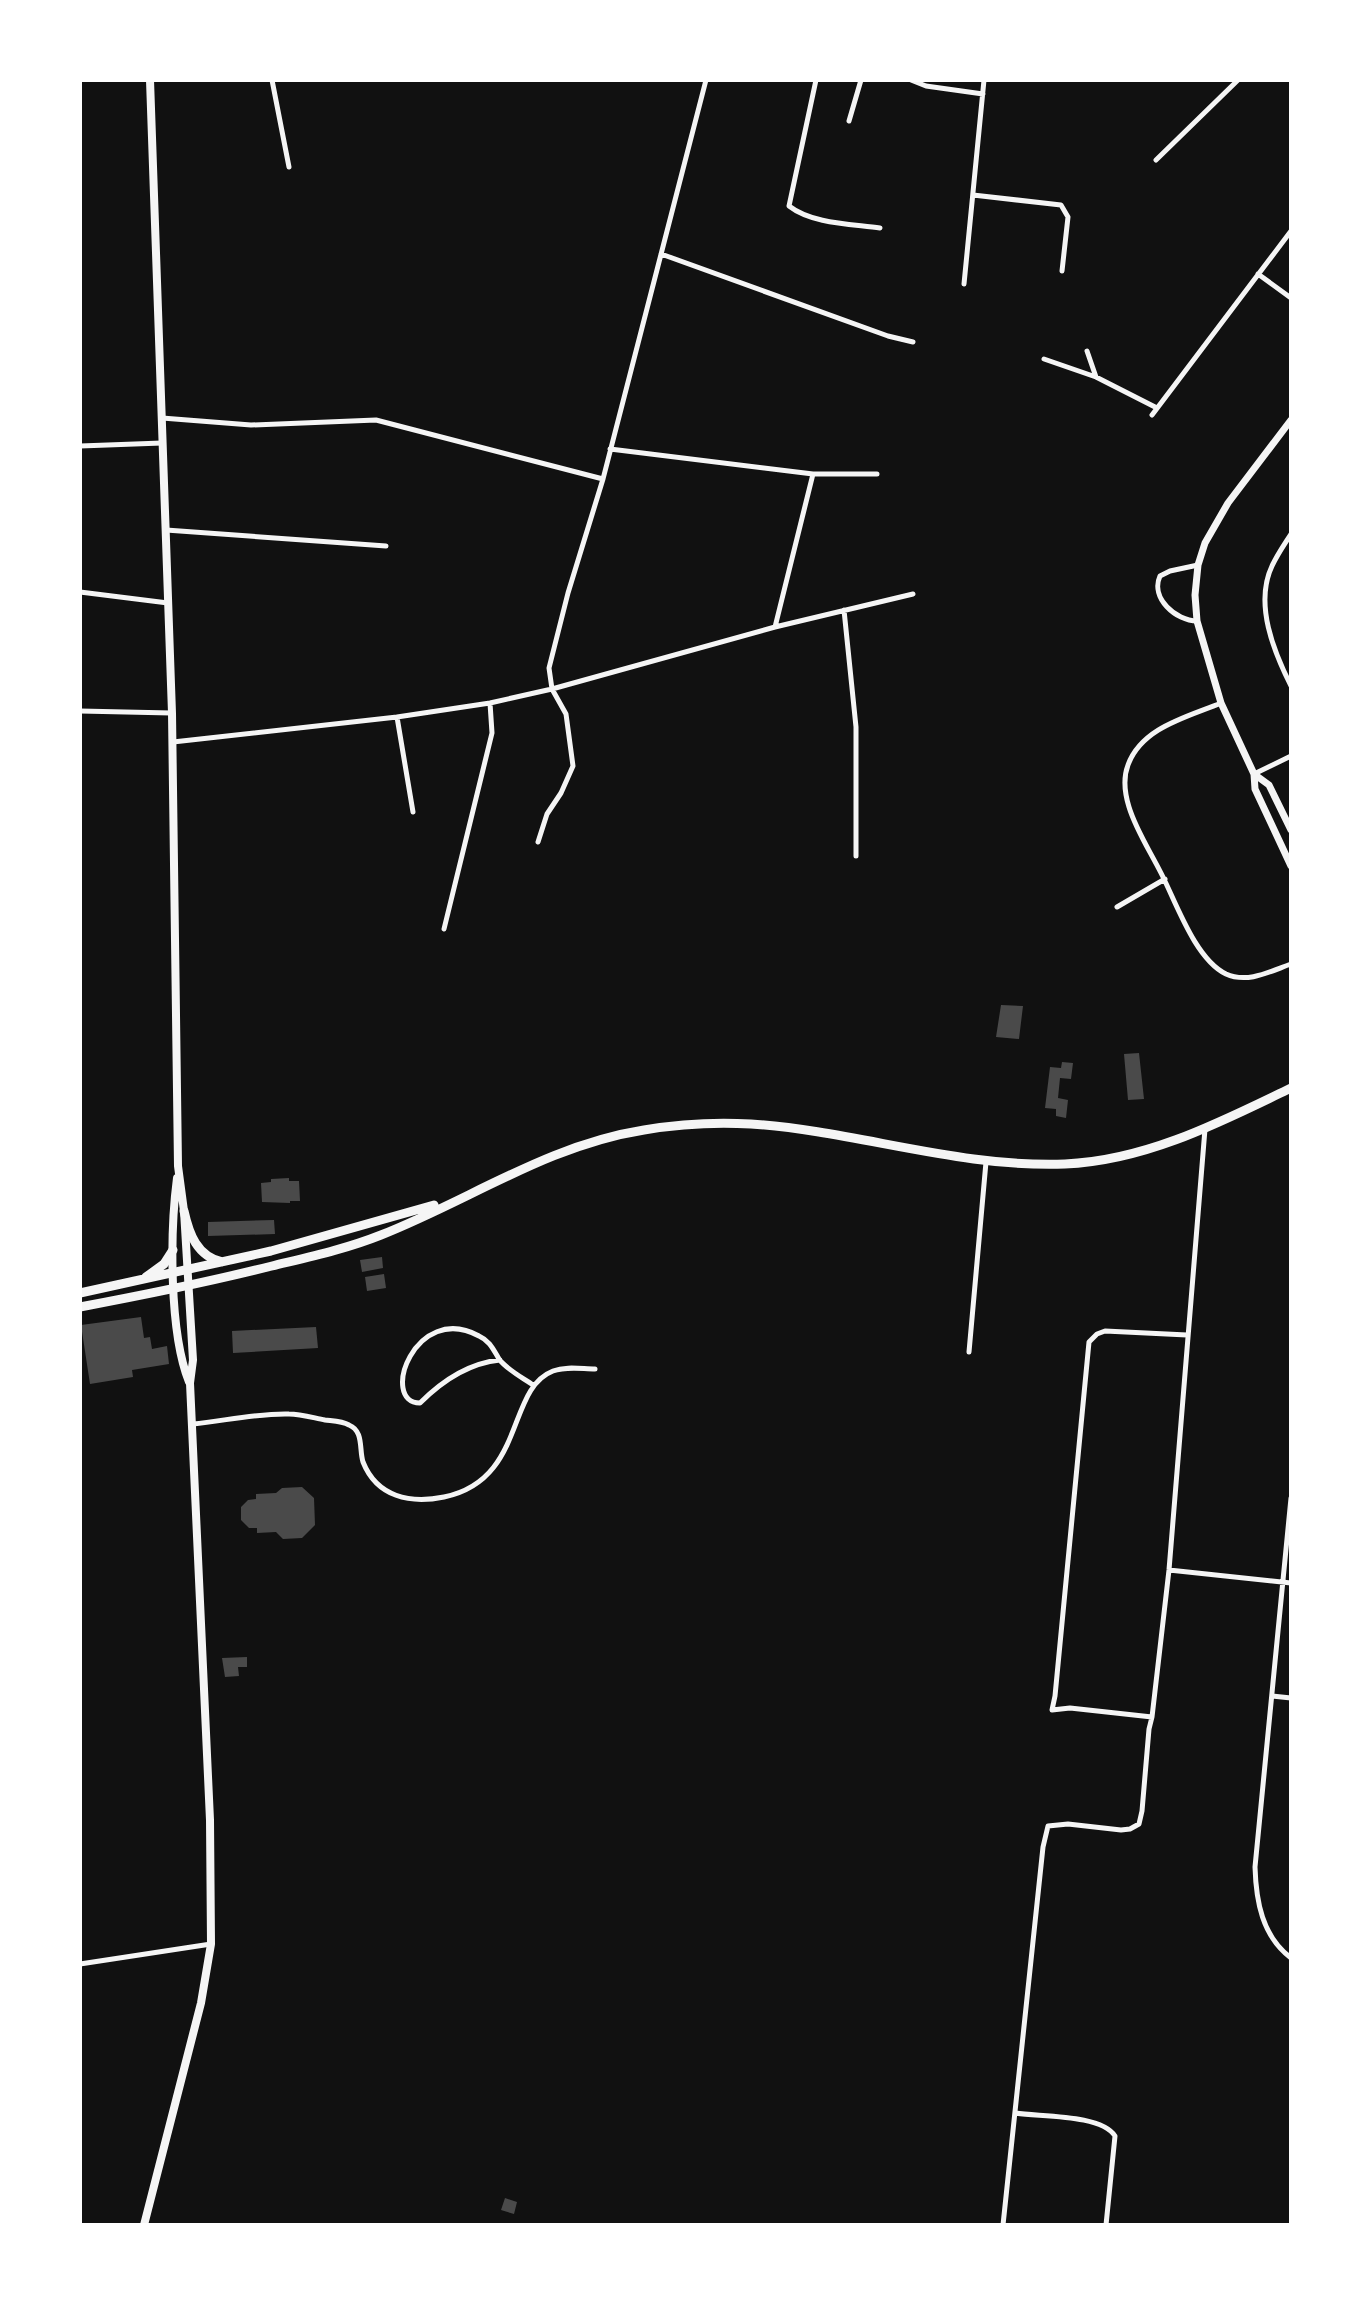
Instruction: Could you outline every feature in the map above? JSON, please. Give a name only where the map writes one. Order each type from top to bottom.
[{"type":"highway","points":[[80,1307],[187,1287],[337,1251],[383,1234],[543,1158],[614,1135],[676,1126],[751,1124],[986,1160],[1077,1163],[1136,1151],[1205,1129],[1291,1088]]},
{"type":"highway","points":[[80,1293],[229,1262],[460,1197]]},
{"type":"highway","points":[[184,1211],[188,1229],[199,1249],[213,1259],[229,1262]]},
{"type":"highway","points":[[136,1282],[164,1264],[173,1250]]},
{"type":"main road","points":[[144,2225],[201,2003],[211,1944],[210,1820],[190,1383],[193,1360],[184,1211],[178,1166],[173,742],[150,80]]},
{"type":"main road","points":[[178,1166],[172,1212],[173,1274],[181,1361],[190,1383]]},
{"type":"street","points":[[272,80],[289,167]]},
{"type":"street","points":[[538,842],[547,814],[573,766],[566,714],[552,689],[549,668],[603,479],[706,80]]},
{"type":"street","points":[[816,80],[789,206],[798,213],[816,218],[880,228]]},
{"type":"street","points":[[849,121],[861,80]]},
{"type":"street","points":[[911,80],[983,94]]},
{"type":"street","points":[[964,284],[984,80]]},
{"type":"street","points":[[1156,160],[1238,80]]},
{"type":"street","points":[[973,195],[1061,205],[1068,217],[1062,271]]},
{"type":"street","points":[[1152,415],[1291,231]]},
{"type":"street","points":[[661,254],[888,336],[913,342]]},
{"type":"street","points":[[1258,274],[1291,298]]},
{"type":"street","points":[[1087,351],[1096,377]]},
{"type":"street","points":[[1044,359],[1096,377],[1157,408]]},
{"type":"street","points":[[162,418],[251,425],[376,420],[603,479]]},
{"type":"street","points":[[1291,420],[1228,503],[1205,543],[1198,565],[1195,595],[1197,621],[1221,703],[1254,774],[1255,789],[1291,866]]},
{"type":"street","points":[[80,446],[163,443]]},
{"type":"street","points":[[610,449],[813,474],[877,474]]},
{"type":"street","points":[[775,627],[813,474]]},
{"type":"street","points":[[166,530],[386,546]]},
{"type":"street","points":[[1291,534],[1266,583],[1266,611],[1271,641],[1291,686]]},
{"type":"street","points":[[1197,621],[1185,621],[1168,609],[1156,584],[1160,576],[1170,571],[1198,565]]},
{"type":"street","points":[[80,592],[168,603]]},
{"type":"street","points":[[173,742],[397,717],[490,703],[552,689],[775,627],[913,594]]},
{"type":"street","points":[[844,610],[856,727],[856,856]]},
{"type":"street","points":[[444,929],[492,733],[490,703]]},
{"type":"street","points":[[1221,703],[1151,734],[1139,747],[1128,765],[1125,778],[1128,805],[1194,939],[1205,955],[1224,973],[1247,978],[1291,964]]},
{"type":"street","points":[[80,711],[172,713]]},
{"type":"street","points":[[397,717],[413,812]]},
{"type":"street","points":[[1254,774],[1291,756]]},
{"type":"street","points":[[1254,774],[1269,785],[1291,830]]},
{"type":"street","points":[[1117,907],[1165,879]]},
{"type":"street","points":[[1003,2225],[1043,1847],[1048,1826],[1068,1824],[1130,1829],[1139,1824],[1142,1811],[1169,1570],[1205,1129]]},
{"type":"street","points":[[969,1352],[986,1160]]},
{"type":"street","points":[[500,1360],[472,1366],[420,1403],[407,1399],[403,1391],[406,1362],[427,1336],[440,1328],[460,1328],[480,1336],[490,1343],[500,1360],[533,1385]]},
{"type":"street","points":[[1152,1717],[1070,1708],[1052,1710],[1089,1342],[1105,1331],[1187,1335]]},
{"type":"street","points":[[192,1424],[290,1414],[346,1424],[358,1434],[363,1461],[380,1488],[402,1499],[440,1498],[461,1493],[480,1482],[495,1466],[511,1439],[533,1385],[554,1370],[595,1369]]},
{"type":"street","points":[[1291,1498],[1288,1582],[1272,1696],[1255,1867],[1255,1887],[1267,1932],[1291,1958]]},
{"type":"street","points":[[1169,1570],[1288,1582]]},
{"type":"street","points":[[1272,1696],[1291,1698]]},
{"type":"street","points":[[80,1964],[211,1944]]},
{"type":"street","points":[[1015,2113],[1097,2122],[1110,2129],[1115,2136],[1106,2225]]},
{"type":"building","points":[[1001,1005],[1023,1006],[1019,1039],[996,1037]]},
{"type":"building","points":[[1139,1053],[1144,1099],[1128,1100],[1124,1054]]},
{"type":"building","points":[[1062,1062],[1073,1063],[1071,1079],[1060,1078],[1058,1098],[1068,1100],[1066,1118],[1056,1116],[1056,1109],[1045,1108],[1050,1067],[1061,1068]]},
{"type":"building","points":[[289,1178],[289,1181],[299,1181],[300,1201],[262,1202],[261,1183]]},
{"type":"building","points":[[274,1220],[275,1234],[208,1236],[208,1222]]},
{"type":"building","points":[[382,1257],[383,1268],[362,1272],[360,1260]]},
{"type":"building","points":[[384,1274],[386,1288],[367,1291],[365,1277]]},
{"type":"building","points":[[141,1317],[144,1338],[150,1337],[152,1349],[167,1346],[169,1364],[132,1370],[133,1377],[90,1384],[81,1325]]},
{"type":"building","points":[[316,1327],[318,1348],[233,1353],[232,1331]]},
{"type":"building","points":[[302,1487],[314,1498],[315,1525],[302,1538],[283,1539],[276,1532],[257,1533],[257,1528],[249,1528],[241,1520],[241,1507],[248,1500],[256,1499],[256,1494]]},
{"type":"building","points":[[247,1657],[247,1667],[238,1667],[239,1676],[225,1677],[222,1658]]},
{"type":"building","points":[[505,2198],[517,2202],[514,2214],[501,2210]]}]
